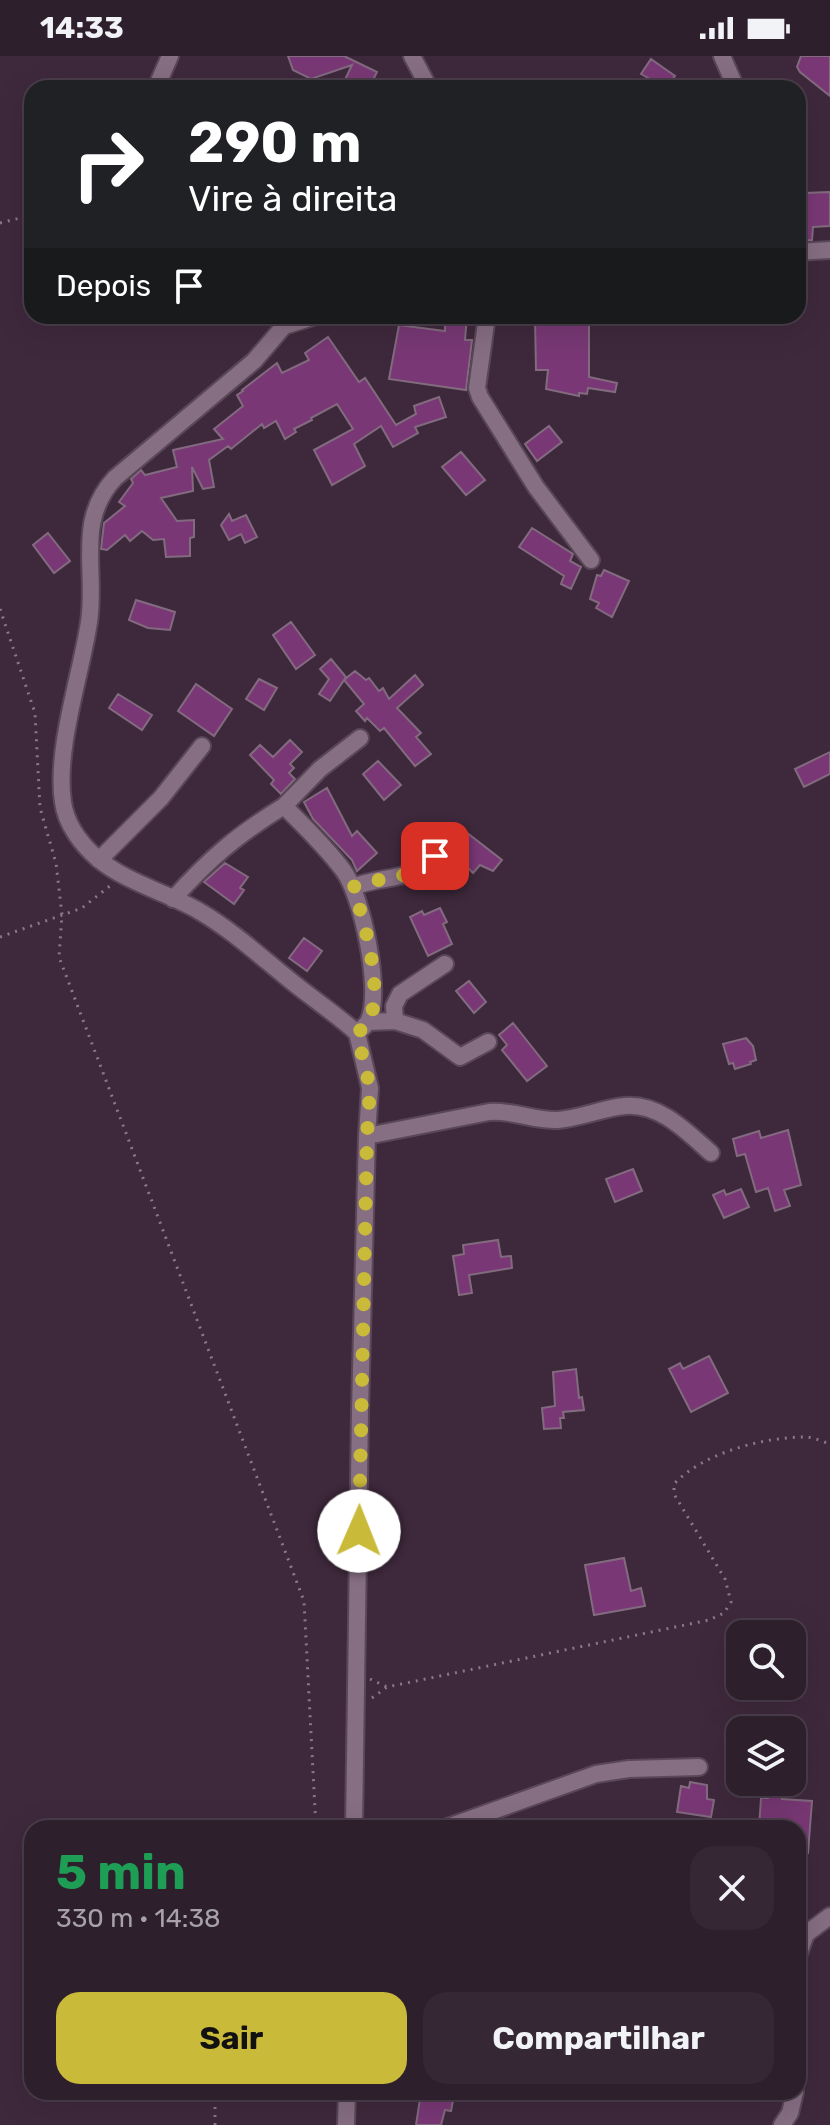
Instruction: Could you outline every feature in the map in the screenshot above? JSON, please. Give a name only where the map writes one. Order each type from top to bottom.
[{"type":"street","points":[[160,80],[170,56]]},
{"type":"street","points":[[412,56],[425,80]]},
{"type":"street","points":[[722,56],[732,80]]},
{"type":"street","points":[[806,252],[830,250]]},
{"type":"street","points":[[279,324],[254,361],[115,478],[104,490],[93,512],[89,621],[64,753],[63,802],[78,837],[99,860],[123,875],[199,911],[363,1028],[395,1021],[423,1030],[460,1057],[488,1042]]},
{"type":"street","points":[[486,324],[477,388],[480,397],[536,487],[591,560]]},
{"type":"street","points":[[173,899],[208,860],[243,832],[284,806],[320,769],[360,738]]},
{"type":"street","points":[[99,860],[161,798],[202,746]]},
{"type":"street","points":[[284,806],[343,870],[353,887],[373,973],[374,999],[363,1028],[370,1088],[354,1820]]},
{"type":"street","points":[[353,887],[412,874],[423,869],[435,856]]},
{"type":"street","points":[[395,1021],[394,1006],[400,994],[445,964]]},
{"type":"street","points":[[367,1136],[506,1110],[556,1120],[624,1106],[640,1106],[663,1114],[711,1153]]},
{"type":"street","points":[[467,1820],[596,1774],[629,1769],[699,1767]]},
{"type":"street","points":[[806,1928],[830,1916]]},
{"type":"street","points":[[346,2125],[347,2100]]},
{"type":"street","points":[[782,2125],[790,2113],[793,2100]]},
{"type":"path","points":[[0,223],[24,217]]},
{"type":"path","points":[[0,609],[35,713],[40,808],[56,863],[62,915],[59,957],[304,1601],[316,1820]]},
{"type":"path","points":[[0,937],[82,908],[123,875]]},
{"type":"path","points":[[355,1709],[387,1687],[709,1620],[724,1613],[731,1602],[725,1579],[674,1494],[674,1484],[687,1470],[718,1455],[757,1443],[809,1437],[830,1444]]},
{"type":"path","points":[[215,2100],[215,2125]]},
{"type":"building","points":[[288,56],[344,56],[377,72],[373,80],[345,80],[352,65],[311,79],[293,70]]},
{"type":"building","points":[[801,56],[830,56],[830,96],[800,72],[797,67]]},
{"type":"building","points":[[651,59],[675,76],[672,80],[652,80],[641,74]]},
{"type":"building","points":[[830,192],[830,226],[813,227],[812,240],[806,240],[806,193]]},
{"type":"building","points":[[445,324],[466,324],[465,340],[472,340],[466,390],[389,379],[399,325],[445,331]]},
{"type":"building","points":[[535,324],[589,324],[589,377],[617,383],[615,392],[588,388],[587,394],[579,393],[579,396],[546,389],[548,370],[536,370]]},
{"type":"building","points":[[328,337],[359,382],[365,378],[396,425],[416,414],[414,406],[439,397],[446,417],[415,427],[418,433],[393,447],[381,426],[354,444],[365,466],[332,485],[314,450],[353,429],[337,404],[294,429],[296,432],[285,439],[276,421],[264,428],[262,424],[231,449],[228,446],[209,460],[214,487],[203,489],[192,467],[193,491],[161,498],[177,521],[194,520],[190,556],[166,557],[164,539],[153,540],[142,531],[130,541],[125,535],[107,550],[101,549],[104,523],[125,506],[119,502],[133,483],[131,479],[141,470],[145,475],[177,467],[173,450],[223,439],[214,429],[243,406],[237,395],[242,390],[277,363],[282,373],[309,360],[305,353]]},
{"type":"building","points":[[549,426],[562,442],[537,461],[525,444]]},
{"type":"building","points":[[461,452],[485,480],[466,495],[442,467]]},
{"type":"building","points":[[229,514],[232,521],[246,515],[257,537],[245,543],[241,534],[229,540],[221,525]]},
{"type":"building","points":[[532,528],[573,554],[570,561],[581,567],[571,589],[561,584],[564,576],[519,547]]},
{"type":"building","points":[[48,533],[70,561],[54,573],[33,545]]},
{"type":"building","points":[[604,570],[629,581],[612,617],[596,608],[599,603],[590,599],[597,575],[601,576]]},
{"type":"building","points":[[136,600],[175,612],[170,630],[148,628],[129,620]]},
{"type":"building","points":[[291,622],[315,655],[296,669],[273,635]]},
{"type":"building","points":[[331,659],[346,677],[330,701],[319,694],[329,679],[320,669]]},
{"type":"building","points":[[355,671],[366,680],[369,678],[379,691],[383,688],[389,699],[415,675],[423,685],[397,708],[421,733],[416,737],[431,754],[415,766],[384,728],[380,731],[367,718],[365,721],[356,711],[364,704],[344,680]]},
{"type":"building","points":[[259,679],[277,688],[264,710],[246,699]]},
{"type":"building","points":[[196,684],[232,709],[214,736],[178,711]]},
{"type":"building","points":[[118,694],[152,715],[142,730],[109,708]]},
{"type":"building","points":[[290,740],[302,752],[290,764],[294,768],[289,773],[295,779],[281,794],[271,784],[274,780],[250,755],[260,745],[273,757]]},
{"type":"building","points":[[830,752],[830,774],[804,787],[795,769]]},
{"type":"building","points":[[378,761],[401,785],[384,800],[363,774]]},
{"type":"building","points":[[327,788],[352,836],[357,831],[377,853],[357,871],[352,860],[313,819],[304,802]]},
{"type":"building","points":[[466,832],[502,860],[493,871],[480,865],[473,873],[451,851]]},
{"type":"building","points":[[225,863],[248,877],[240,888],[244,890],[234,904],[204,882]]},
{"type":"building","points":[[440,908],[452,944],[428,956],[410,917]]},
{"type":"building","points":[[304,938],[322,951],[307,971],[289,958]]},
{"type":"building","points":[[469,981],[486,1002],[474,1013],[456,991]]},
{"type":"building","points":[[513,1023],[547,1066],[527,1081],[502,1050],[507,1045],[499,1035]]},
{"type":"building","points":[[746,1038],[753,1046],[756,1060],[735,1069],[733,1063],[729,1064],[723,1044]]},
{"type":"building","points":[[788,1130],[801,1185],[784,1190],[790,1206],[775,1211],[768,1188],[756,1192],[745,1154],[737,1156],[733,1139],[759,1131],[761,1138]]},
{"type":"building","points":[[633,1169],[642,1191],[615,1202],[606,1179]]},
{"type":"building","points":[[741,1189],[749,1207],[724,1218],[713,1195],[724,1190],[726,1195]]},
{"type":"building","points":[[498,1240],[501,1257],[511,1256],[512,1268],[469,1275],[472,1293],[459,1295],[453,1256],[464,1254],[463,1245]]},
{"type":"building","points":[[709,1356],[728,1393],[691,1412],[669,1369],[680,1363],[683,1369]]},
{"type":"building","points":[[576,1369],[579,1398],[582,1397],[584,1410],[563,1412],[561,1428],[544,1429],[542,1408],[555,1406],[553,1372]]},
{"type":"building","points":[[624,1558],[631,1591],[641,1588],[645,1606],[594,1615],[585,1565]]},
{"type":"building","points":[[690,1782],[707,1785],[707,1799],[714,1800],[711,1817],[677,1812],[681,1786],[689,1788]]},
{"type":"building","points":[[782,1796],[782,1799],[812,1801],[808,1853],[806,1820],[760,1820],[761,1798]]},
{"type":"building","points":[[420,2100],[453,2100],[451,2111],[445,2110],[441,2125],[416,2125]]},
{"type":"route","points":[[359,1531],[370,1088],[357,1033],[369,1022],[374,999],[373,973],[353,887],[412,874],[423,869],[435,856]]}]
